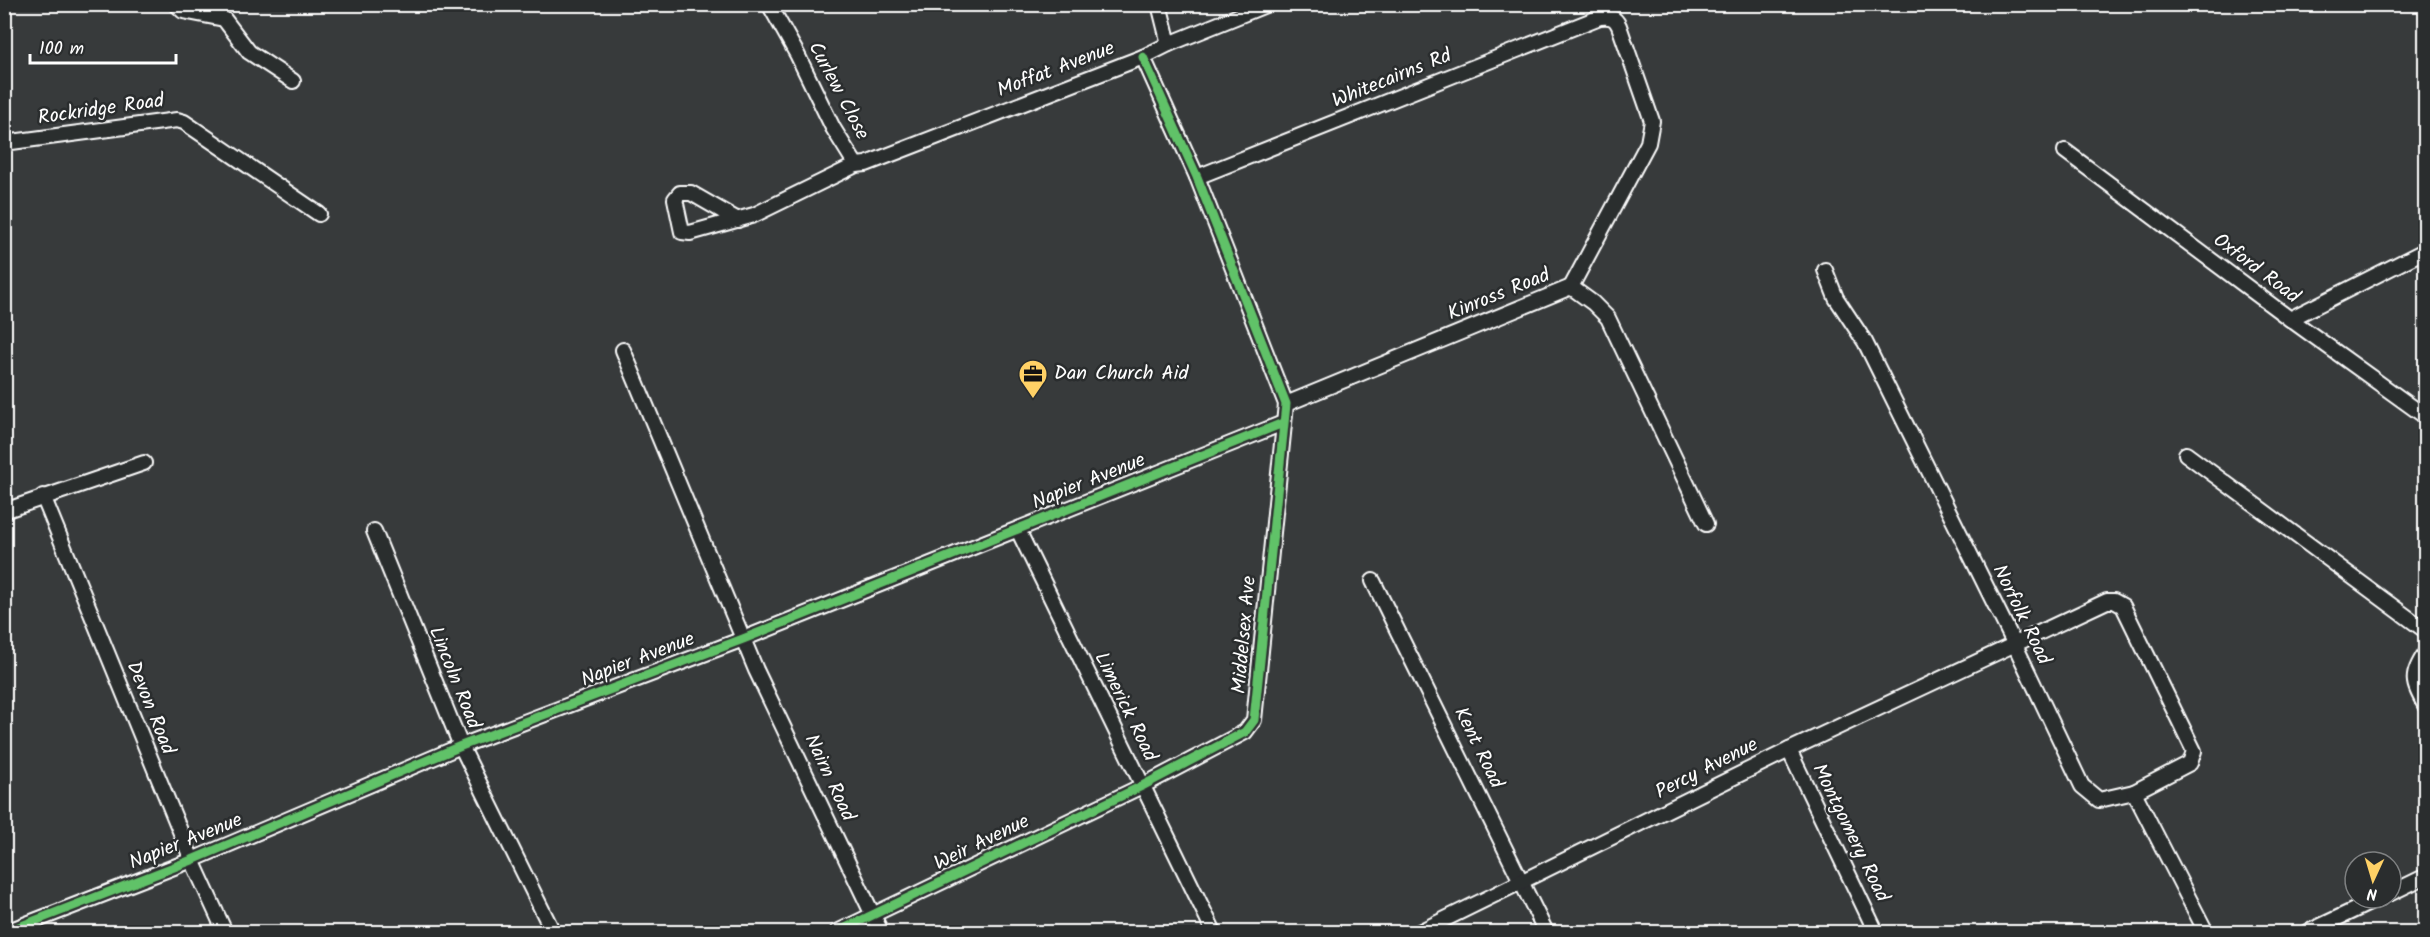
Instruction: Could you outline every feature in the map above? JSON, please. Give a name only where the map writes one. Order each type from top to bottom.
[{"type":"street","points":[[176,4],[183,10],[224,18],[249,52],[293,81]]},
{"type":"street","name":"Curlew Close","points":[[769,4],[797,54],[832,128],[856,165]]},
{"type":"street","points":[[1159,4],[1168,44]]},
{"type":"street","name":"Moffat Avenue","points":[[738,220],[754,215],[856,165],[866,164],[1143,57],[1168,44],[1268,4]]},
{"type":"street","name":"Whitecairns Rd","points":[[1197,177],[1600,17],[1609,16],[1617,21],[1652,121],[1652,132],[1571,287]]},
{"type":"street","points":[[1143,57],[1197,177],[1286,404]]},
{"type":"street","name":"Rockridge Road","points":[[4,143],[177,120],[184,122],[319,214]]},
{"type":"street","name":"Oxford Road","points":[[2065,151],[2426,417]]},
{"type":"street","points":[[2290,319],[2426,250]]},
{"type":"street","name":"Norfolk Road","points":[[1825,270],[1836,298],[1870,352],[2082,786],[2099,800],[2134,792]]},
{"type":"street","name":"Kinross Road","points":[[1286,404],[1571,287],[1593,303],[1608,318],[1706,524]]},
{"type":"street","name":"Nairn Road","points":[[623,350],[743,639],[881,933]]},
{"type":"street","name":"Middelsex Ave","points":[[1142,786],[1245,732],[1254,720],[1286,404]]},
{"type":"street","name":"Napier Avenue","points":[[6,933],[192,860],[461,746],[743,639],[1283,423]]},
{"type":"street","points":[[2186,454],[2426,631]]},
{"type":"street","points":[[4,511],[144,463]]},
{"type":"street","name":"Devon Road","points":[[43,496],[192,860],[225,933]]},
{"type":"street","name":"Limerick Road","points":[[1018,530],[1214,933]]},
{"type":"street","name":"Lincoln Road","points":[[374,531],[461,746],[553,933]]},
{"type":"street","name":"Kent Road","points":[[1373,581],[1546,933]]},
{"type":"street","name":"Percy Avenue","points":[[1419,933],[1789,750],[2107,601],[2114,601],[2123,606],[2194,751],[2190,763],[2134,792]]},
{"type":"street","points":[[2426,652],[2413,676],[2413,683],[2426,707]]},
{"type":"street","name":"Montgomery Road","points":[[1789,750],[1876,933]]},
{"type":"street","name":"Weir Avenue","points":[[837,933],[1142,786]]},
{"type":"street","points":[[2134,792],[2206,933]]},
{"type":"street","points":[[2403,887],[2426,876]]},
{"type":"street","points":[[2308,933],[2355,910]]},
{"type":"cycle path","points":[[837,932],[1142,786],[1245,732],[1254,720],[1286,404],[1197,177],[1143,57]]},
{"type":"cycle path","points":[[6,932],[192,860],[461,746],[743,639],[1283,423]]},
{"type":"place","name":"Dan Church Aid","points":[[1033,400]]}]
